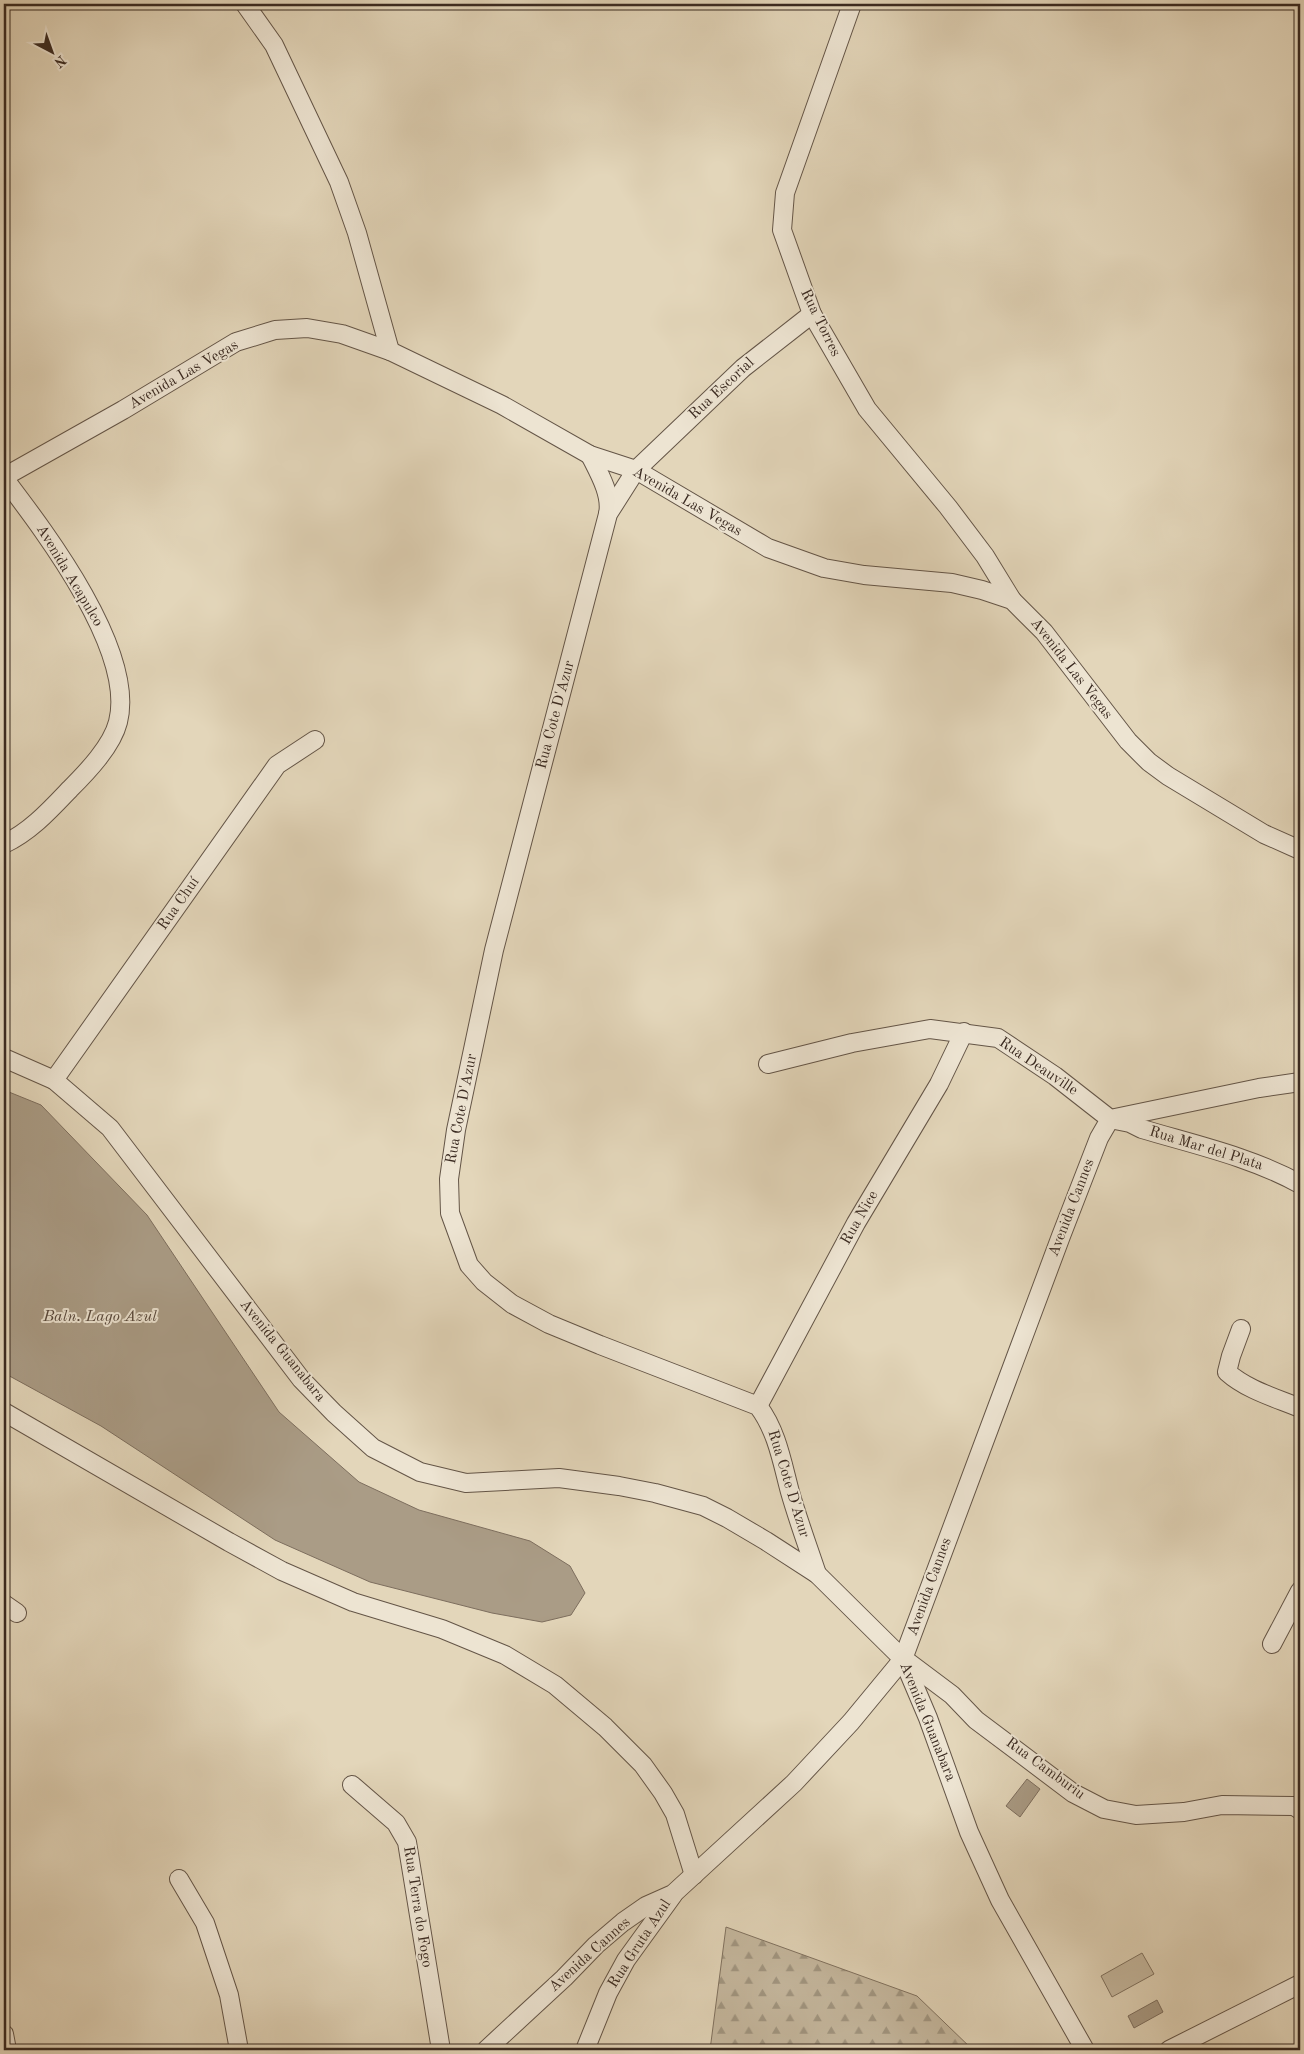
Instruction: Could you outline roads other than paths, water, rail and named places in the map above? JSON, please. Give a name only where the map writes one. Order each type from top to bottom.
[{"type":"street","points":[[246,4],[274,45],[338,182],[357,233],[390,351]]},
{"type":"street","name":"Rua Torres","points":[[852,4],[785,193],[782,215],[784,239],[812,314],[867,409],[948,507],[985,556],[1012,600]]},
{"type":"street","name":"Rua Escorial","points":[[636,470],[743,368],[812,314]]},
{"type":"street","name":"Avenida Las Vegas","points":[[4,477],[236,342],[275,330],[307,328],[342,334],[390,351],[502,405],[590,455],[636,470],[768,548],[824,568],[864,575],[952,583],[1012,600],[1044,632],[1128,741],[1149,762],[1168,776],[1264,834],[1300,850]]},
{"type":"street","points":[[590,455],[602,478],[610,506],[608,514]]},
{"type":"street","name":"Rua Cote D'Azur","points":[[636,470],[608,514],[494,950],[456,1130],[449,1179],[450,1213],[470,1265],[484,1282],[512,1304],[550,1324],[600,1345],[758,1406],[766,1416],[782,1457],[801,1528],[817,1574]]},
{"type":"street","name":"Avenida Acapulco","points":[[4,477],[62,559],[98,621],[116,666],[120,701],[118,722],[105,750],[82,778],[35,824],[17,838],[4,844]]},
{"type":"street","name":"Rua Chuí","points":[[54,1080],[277,765],[315,740]]},
{"type":"street","name":"Rua Deauville","points":[[768,1064],[852,1043],[930,1029],[964,1032],[998,1038],[1055,1076],[1110,1119]]},
{"type":"street","name":"Rua Nice","points":[[758,1406],[856,1223],[939,1084],[964,1032]]},
{"type":"street","name":"Avenida Guanabara","points":[[4,1058],[54,1080],[110,1128],[301,1379],[334,1413],[373,1448],[420,1472],[466,1483],[559,1478],[619,1486],[703,1506],[766,1541],[817,1574],[903,1659],[928,1718],[969,1832],[1000,1900],[1085,2050]]},
{"type":"street","points":[[1110,1119],[1260,1088],[1300,1082]]},
{"type":"street","name":"Rua Mar del Plata","points":[[1110,1119],[1130,1123],[1142,1129],[1228,1154],[1277,1171],[1300,1184]]},
{"type":"street","name":"Avenida Cannes","points":[[486,2050],[564,1978],[596,1945],[623,1922],[646,1906],[673,1894],[794,1783],[851,1722],[903,1659],[1064,1227],[1099,1138],[1110,1119]]},
{"type":"street","points":[[1240,1328],[1228,1372],[1256,1389],[1300,1408]]},
{"type":"street","points":[[4,1412],[228,1542],[282,1571],[353,1602],[442,1629],[505,1655],[555,1685],[604,1727],[643,1765],[663,1792],[675,1814],[694,1875]]},
{"type":"street","points":[[1272,1644],[1300,1591]]},
{"type":"street","name":"Rua Camburiu","points":[[903,1659],[952,1695],[976,1720],[1073,1793],[1104,1809],[1136,1815],[1184,1812],[1222,1805],[1242,1804],[1294,1806],[1300,1810]]},
{"type":"street","name":"Rua Terra do Fogo","points":[[352,1785],[396,1823],[407,1842],[441,2050]]},
{"type":"street","points":[[179,1879],[205,1923],[229,1995],[239,2050]]},
{"type":"street","name":"Rua Gruta Azul","points":[[585,2050],[608,1993],[626,1960],[673,1894]]},
{"type":"street","points":[[1169,2050],[1300,1984]]},
{"type":"street","points":[[4,2034],[7,2050]]},
{"type":"water","name":"Baln. Lago Azul","points":[[4,1090],[41,1105],[147,1215],[279,1412],[359,1482],[419,1510],[530,1541],[570,1566],[585,1593],[571,1615],[542,1622],[492,1613],[370,1582],[275,1540],[101,1426],[4,1373]]},
{"type":"water","points":[[1027,1779],[1040,1789],[1020,1817],[1006,1806]]},
{"type":"water","points":[[1157,2000],[1163,2012],[1134,2028],[1128,2016]]}]
